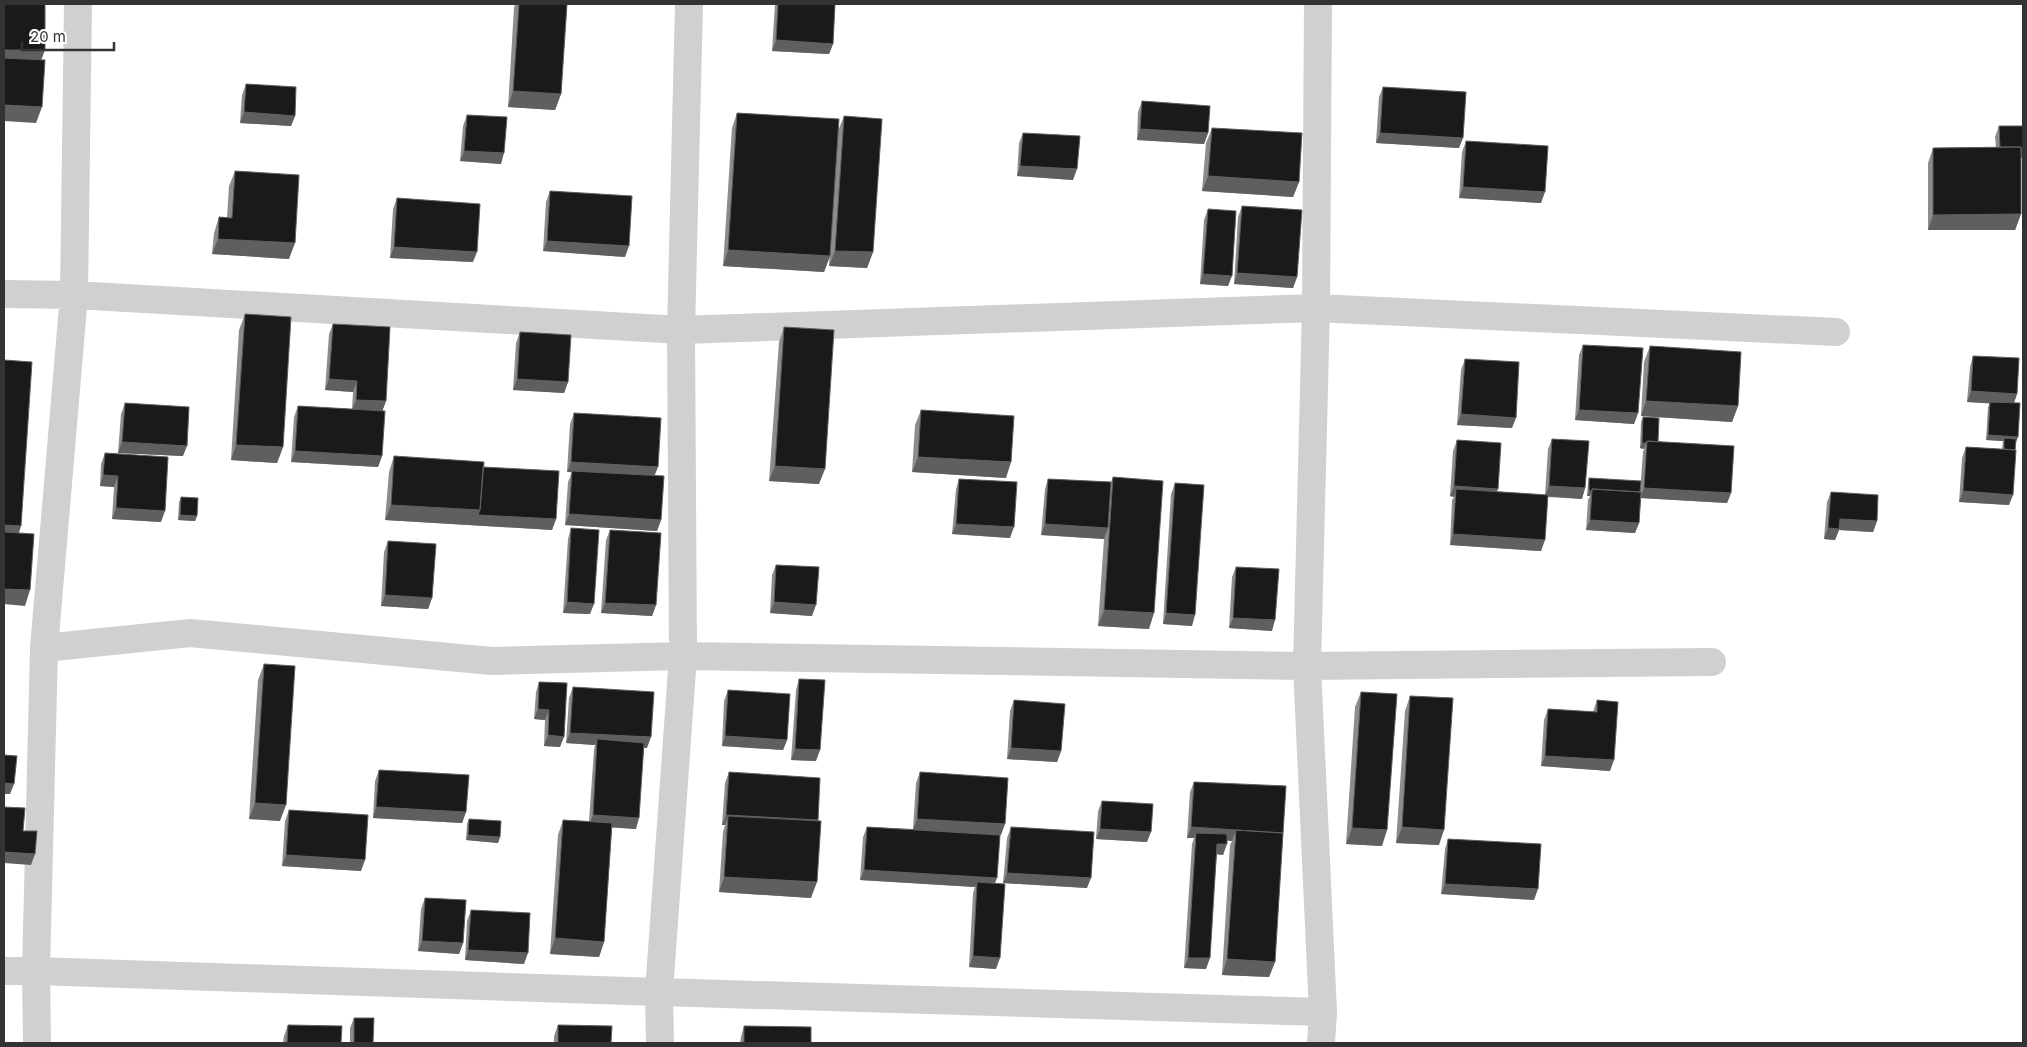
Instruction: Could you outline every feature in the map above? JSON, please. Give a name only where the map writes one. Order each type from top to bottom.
[{"type":"street","points":[[37,1043],[36,971],[44,648],[74,295],[78,4]]},
{"type":"street","points":[[660,1043],[659,992],[683,656],[682,330],[689,4]]},
{"type":"street","points":[[1318,4],[1316,308],[1307,666],[1323,1012],[1321,1043]]},
{"type":"street","points":[[4,294],[74,295],[682,330],[1316,308],[1836,332]]},
{"type":"street","points":[[44,648],[190,633],[492,661],[683,656],[1307,666],[1712,662]]},
{"type":"street","points":[[4,971],[1323,1012]]},
{"type":"building","points":[[4,4],[45,4],[45,50],[4,50]]},
{"type":"building","points":[[519,4],[567,4],[561,94],[513,91]]},
{"type":"building","points":[[778,4],[835,4],[833,44],[776,40]]},
{"type":"building","points":[[4,58],[45,60],[42,107],[4,105]]},
{"type":"building","points":[[246,84],[296,87],[295,116],[244,112]]},
{"type":"building","points":[[1383,87],[1466,92],[1463,138],[1380,133]]},
{"type":"building","points":[[1142,101],[1210,106],[1208,133],[1140,129]]},
{"type":"building","points":[[737,113],[839,119],[830,256],[728,250]]},
{"type":"building","points":[[467,115],[507,117],[504,153],[464,151]]},
{"type":"building","points":[[844,116],[882,119],[873,252],[835,251]]},
{"type":"building","points":[[1999,126],[2023,126],[2023,148],[2000,147]]},
{"type":"building","points":[[1212,128],[1302,133],[1299,182],[1208,176]]},
{"type":"building","points":[[1023,133],[1080,136],[1077,169],[1020,166]]},
{"type":"building","points":[[1466,141],[1548,146],[1545,192],[1463,187]]},
{"type":"building","points":[[2021,147],[2021,214],[1933,215],[1933,148]]},
{"type":"building","points":[[235,171],[299,175],[295,243],[218,239],[219,217],[232,218]]},
{"type":"building","points":[[550,191],[632,196],[629,246],[547,241]]},
{"type":"building","points":[[397,198],[480,204],[477,252],[394,247]]},
{"type":"building","points":[[1242,206],[1302,210],[1297,277],[1237,273]]},
{"type":"building","points":[[1208,209],[1236,211],[1232,276],[1203,274]]},
{"type":"building","points":[[245,314],[291,317],[283,447],[236,445]]},
{"type":"building","points":[[333,324],[390,327],[386,401],[356,400],[357,381],[329,379]]},
{"type":"building","points":[[784,327],[834,330],[825,469],[775,466]]},
{"type":"building","points":[[520,332],[571,335],[568,382],[517,379]]},
{"type":"building","points":[[1583,345],[1643,348],[1638,413],[1579,410]]},
{"type":"building","points":[[1650,346],[1741,352],[1738,406],[1646,401]]},
{"type":"building","points":[[1973,356],[2019,358],[2017,394],[1971,391]]},
{"type":"building","points":[[1465,359],[1519,362],[1516,418],[1461,414]]},
{"type":"building","points":[[4,360],[32,362],[21,526],[4,525]]},
{"type":"building","points":[[1990,402],[2020,403],[2018,437],[1988,435]]},
{"type":"building","points":[[125,403],[189,407],[187,446],[122,442]]},
{"type":"building","points":[[298,406],[385,411],[382,456],[295,451]]},
{"type":"building","points":[[921,410],[1014,416],[1011,462],[918,457]]},
{"type":"building","points":[[574,413],[661,418],[658,467],[571,462]]},
{"type":"building","points":[[1643,417],[1659,418],[1658,442],[1647,441],[1642,443]]},
{"type":"building","points":[[2004,438],[2016,439],[2015,450],[2004,449]]},
{"type":"building","points":[[1552,439],[1589,441],[1585,488],[1549,486]]},
{"type":"building","points":[[1457,440],[1501,443],[1498,489],[1454,486]]},
{"type":"building","points":[[1647,441],[1734,446],[1731,493],[1644,488]]},
{"type":"building","points":[[1966,447],[2016,450],[2013,495],[1963,491]]},
{"type":"building","points":[[105,453],[168,457],[165,511],[116,508],[118,476],[103,475]]},
{"type":"building","points":[[394,456],[484,462],[480,510],[391,505]]},
{"type":"building","points":[[483,467],[559,471],[556,519],[478,515]]},
{"type":"building","points":[[572,471],[664,476],[661,520],[569,514]]},
{"type":"building","points":[[1113,477],[1163,481],[1154,613],[1104,610]]},
{"type":"building","points":[[1589,478],[1641,481],[1640,492],[1592,489],[1592,491],[1589,491]]},
{"type":"building","points":[[959,479],[1017,482],[1014,527],[956,524]]},
{"type":"building","points":[[1048,479],[1111,482],[1108,528],[1045,524]]},
{"type":"building","points":[[1175,483],[1204,485],[1195,615],[1166,613]]},
{"type":"building","points":[[1456,489],[1548,495],[1545,540],[1453,534]]},
{"type":"building","points":[[1592,489],[1641,492],[1639,523],[1590,520]]},
{"type":"building","points":[[1831,492],[1878,495],[1877,521],[1840,519],[1839,529],[1828,528]]},
{"type":"building","points":[[181,497],[198,498],[197,516],[180,515]]},
{"type":"building","points":[[571,528],[599,530],[594,604],[567,602]]},
{"type":"building","points":[[610,530],[661,533],[656,605],[605,603]]},
{"type":"building","points":[[4,532],[34,534],[30,590],[4,589]]},
{"type":"building","points":[[388,541],[436,544],[432,598],[385,595]]},
{"type":"building","points":[[776,565],[819,567],[816,605],[774,602]]},
{"type":"building","points":[[1236,567],[1279,569],[1275,620],[1233,618]]},
{"type":"building","points":[[264,664],[295,666],[286,805],[255,803]]},
{"type":"building","points":[[799,679],[825,680],[820,750],[795,749]]},
{"type":"building","points":[[539,682],[567,683],[564,737],[548,735],[549,710],[538,709]]},
{"type":"building","points":[[573,687],[654,692],[651,737],[570,733]]},
{"type":"building","points":[[728,690],[790,694],[787,740],[725,736]]},
{"type":"building","points":[[1361,692],[1397,694],[1387,830],[1352,828]]},
{"type":"building","points":[[1410,696],[1453,698],[1444,830],[1402,827]]},
{"type":"building","points":[[1014,700],[1065,704],[1061,751],[1011,748]]},
{"type":"building","points":[[1597,700],[1618,702],[1614,760],[1545,756],[1548,709],[1597,712]]},
{"type":"building","points":[[597,739],[644,743],[639,818],[593,815]]},
{"type":"building","points":[[4,755],[17,756],[14,784],[4,783]]},
{"type":"building","points":[[379,770],[469,775],[466,812],[376,807]]},
{"type":"building","points":[[729,772],[820,778],[818,820],[726,815]]},
{"type":"building","points":[[920,772],[1008,778],[1005,824],[917,819]]},
{"type":"building","points":[[1194,782],[1286,786],[1283,833],[1191,827]]},
{"type":"building","points":[[1102,801],[1153,804],[1151,832],[1100,829]]},
{"type":"building","points":[[4,807],[25,808],[23,831],[37,831],[35,854],[4,852]]},
{"type":"building","points":[[289,810],[368,815],[365,860],[286,855]]},
{"type":"building","points":[[728,816],[821,821],[817,882],[724,877]]},
{"type":"building","points":[[469,819],[501,821],[500,837],[468,835]]},
{"type":"building","points":[[563,820],[612,823],[604,942],[555,938]]},
{"type":"building","points":[[867,827],[1000,835],[997,878],[864,870]]},
{"type":"building","points":[[1011,827],[1094,832],[1091,878],[1007,873]]},
{"type":"building","points":[[1236,830],[1283,833],[1275,962],[1227,959]]},
{"type":"building","points":[[1196,833],[1227,834],[1227,844],[1217,844],[1210,958],[1188,958]]},
{"type":"building","points":[[1448,839],[1541,844],[1538,889],[1445,884]]},
{"type":"building","points":[[977,882],[1005,884],[1000,958],[973,956]]},
{"type":"building","points":[[425,898],[466,900],[463,943],[422,941]]},
{"type":"building","points":[[471,910],[530,913],[528,953],[468,950]]},
{"type":"building","points":[[354,1018],[374,1018],[373,1043],[354,1043]]},
{"type":"building","points":[[288,1025],[342,1026],[341,1043],[287,1043]]},
{"type":"building","points":[[558,1025],[612,1026],[611,1043],[558,1043]]},
{"type":"building","points":[[744,1026],[811,1027],[811,1043],[744,1043]]}]
